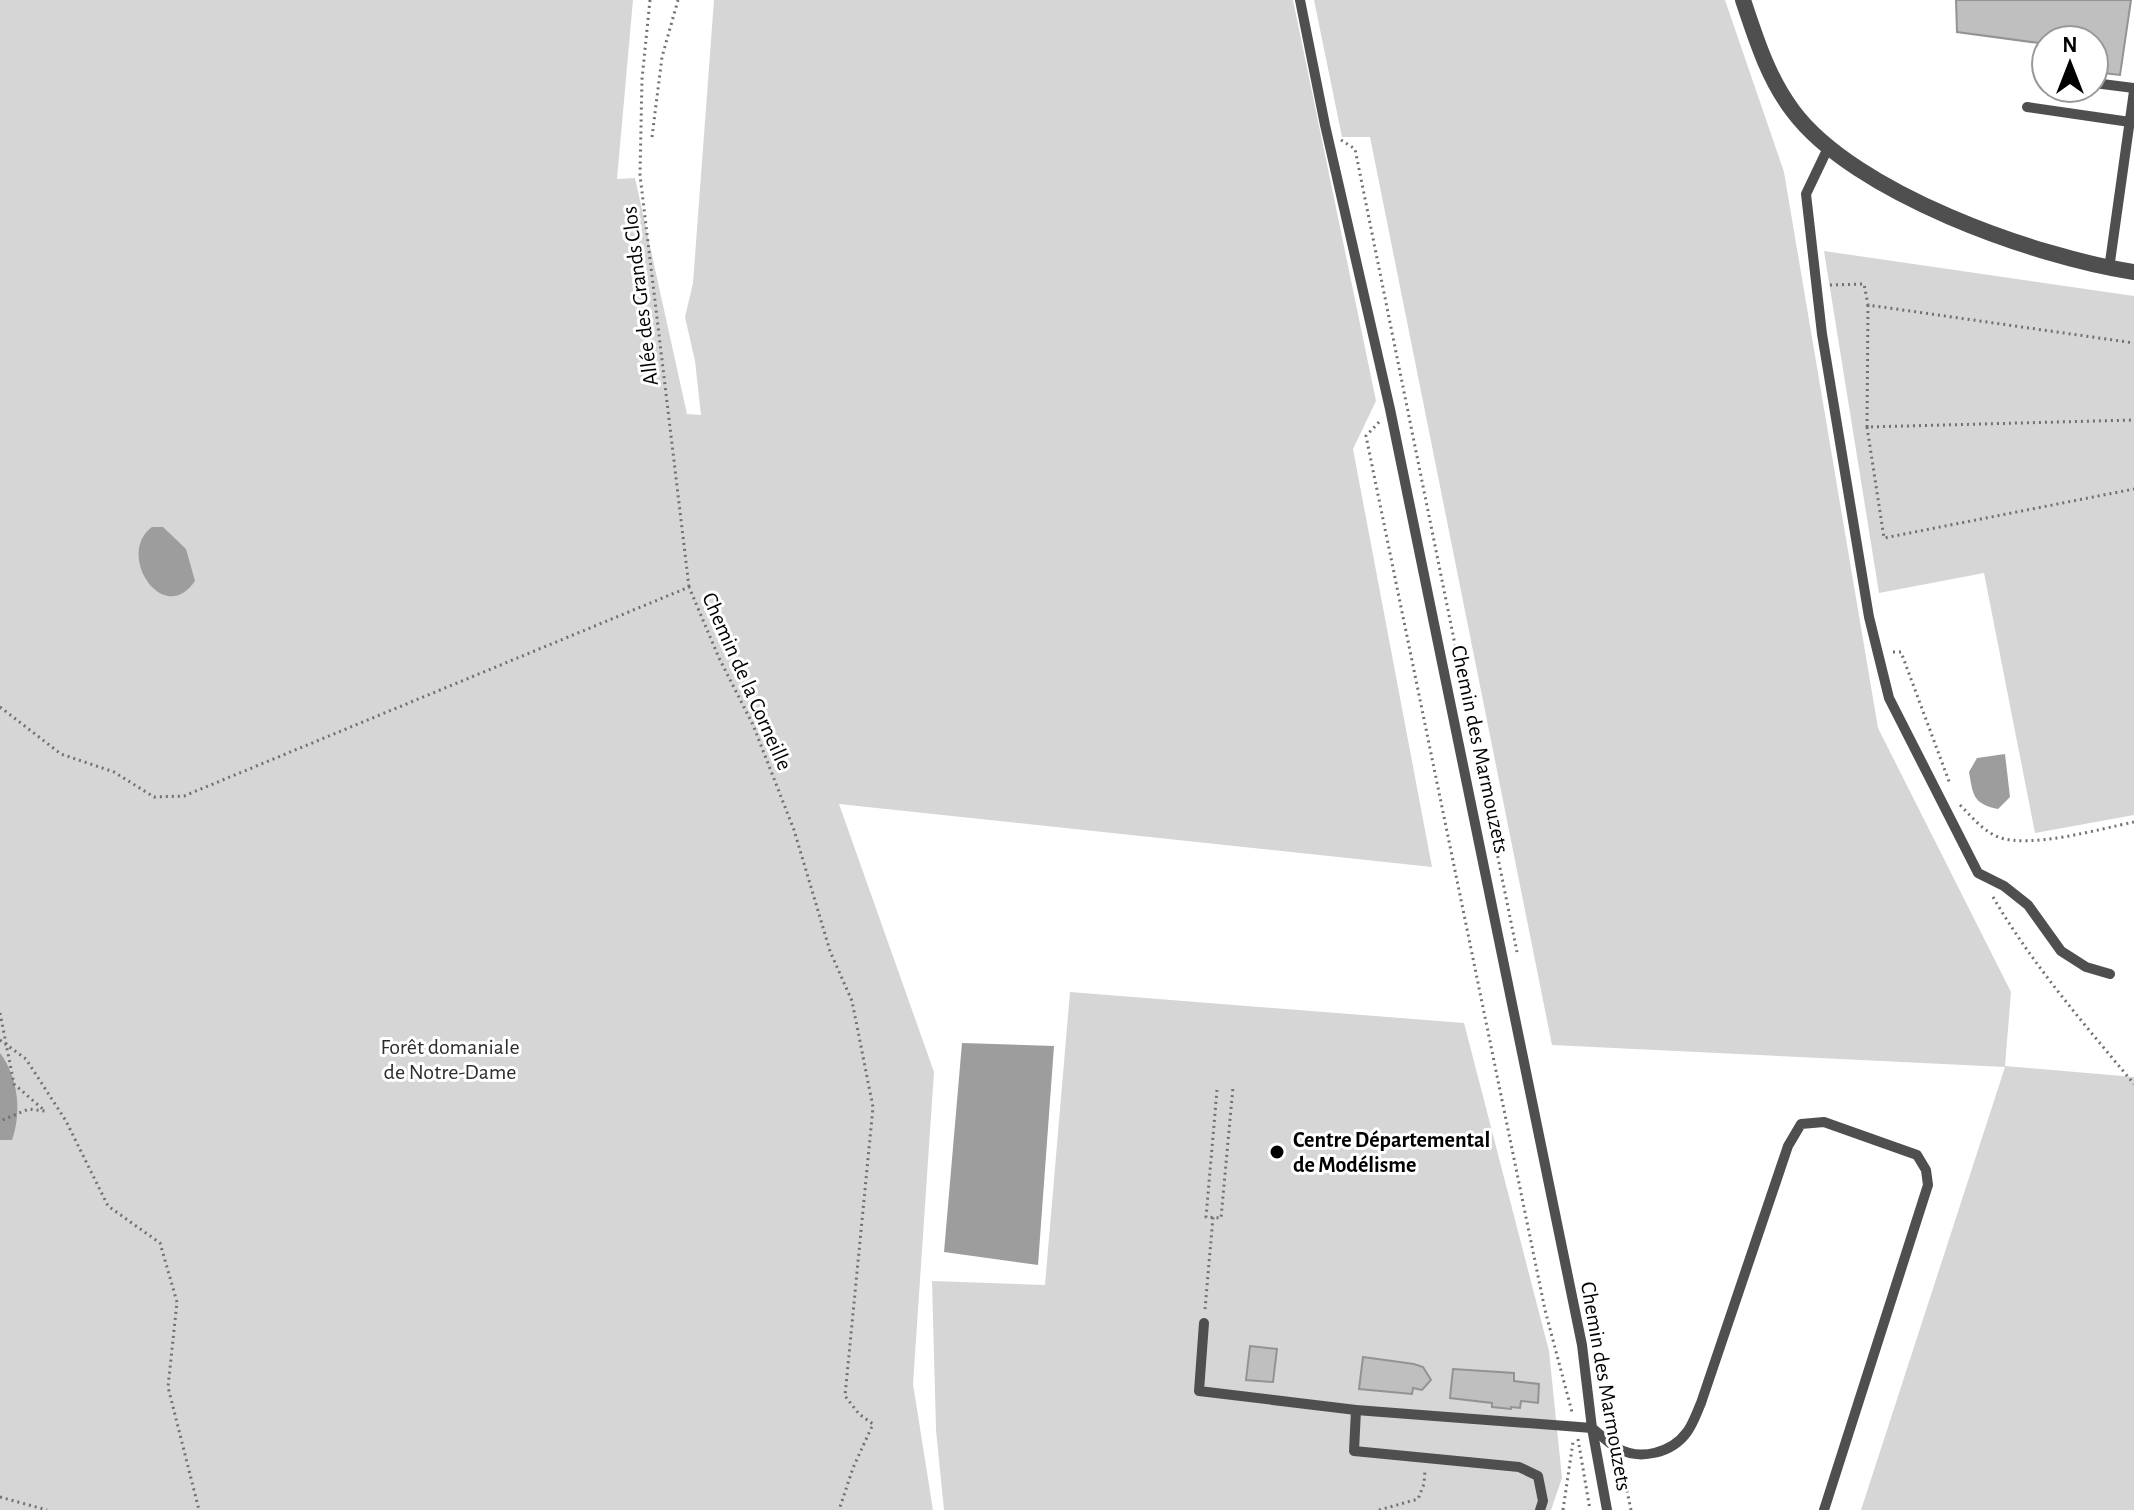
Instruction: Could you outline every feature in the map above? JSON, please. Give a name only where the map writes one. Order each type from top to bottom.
[{"type":"street","points":[[1743,0],[1773,80],[1792,110],[1828,148],[1868,175],[1935,210],[2003,236],[2109,269],[2134,272]]},
{"type":"lane","name":"Chemin des Marmouzets","points":[[1300,0],[1390,409],[1488,882],[1579,1330],[1607,1510]]},
{"type":"lane","points":[[2109,269],[2134,90],[2110,86]]},
{"type":"lane","points":[[2027,107],[2130,122]]},
{"type":"lane","points":[[1828,148],[1806,194],[1816,285],[1849,499],[1877,652],[1889,698],[1978,873],[2004,886],[2028,905],[2061,951],[2086,967],[2110,974]]},
{"type":"lane","points":[[2121,182],[2134,187]]},
{"type":"lane","points":[[1204,1323],[1199,1391],[1356,1410],[1592,1428],[1618,1448],[1646,1455],[1670,1448],[1687,1432],[1701,1403],[1788,1146],[1801,1124],[1824,1122],[1847,1128],[1917,1155],[1926,1170],[1928,1185],[1824,1510]]},
{"type":"lane","points":[[1356,1410],[1354,1451],[1519,1467],[1538,1476],[1543,1501],[1540,1510]]},
{"type":"path","name":"Allée des Grands Clos","points":[[650,0],[642,79],[640,175],[689,587]]},
{"type":"path","points":[[652,137],[662,57],[678,0]]},
{"type":"path","points":[[1329,140],[1347,142],[1355,149],[1520,963]]},
{"type":"path","points":[[1816,285],[1864,284],[1868,305],[1867,427],[1884,538],[2134,489]]},
{"type":"path","points":[[1868,305],[2134,343]]},
{"type":"path","points":[[1390,409],[1366,436],[1545,1310],[1575,1426],[1590,1510]]},
{"type":"path","points":[[1867,427],[2134,420]]},
{"type":"path","name":"Chemin de la Corneille","points":[[0,707],[61,754],[114,772],[154,797],[184,796],[689,587],[719,658],[753,725],[794,830],[830,951],[852,1001],[873,1107],[845,1396],[859,1414],[873,1424],[853,1468],[839,1510]]},
{"type":"path","points":[[1877,652],[1901,652],[1953,791]]},
{"type":"path","points":[[1958,803],[1982,828],[2000,837],[2025,842],[2134,822]]},
{"type":"path","points":[[1993,897],[2077,1016],[2134,1084]]},
{"type":"path","points":[[0,1013],[14,1084],[45,1111],[29,1109],[0,1121]]},
{"type":"path","points":[[0,1040],[26,1059],[58,1108],[108,1206],[160,1243],[177,1302],[168,1387],[199,1510]]},
{"type":"path","points":[[1217,1090],[1206,1217],[1221,1218],[1233,1087]]},
{"type":"path","points":[[1204,1323],[1213,1217]]},
{"type":"path","points":[[1585,1375],[1602,1370],[1596,1339]]},
{"type":"path","points":[[1563,1510],[1575,1426]]},
{"type":"path","points":[[1618,1448],[1631,1510]]},
{"type":"path","points":[[1379,1510],[1418,1499],[1424,1484],[1426,1458]]},
{"type":"path","points":[[0,1497],[47,1510]]},
{"type":"green space","name":"Forêt domaniale de Notre-Dame","points":[[0,0],[633,0],[617,179],[635,178],[687,414],[701,415],[695,361],[685,317],[693,283],[714,0],[1293,0],[1376,401],[1353,449],[1432,867],[839,804],[934,1072],[913,1384],[933,1510],[0,1510]]},
{"type":"green space","points":[[1314,0],[1725,0],[1784,172],[1878,728],[2011,992],[2005,1066],[2134,1077],[2134,1510],[1861,1510],[2005,1067],[1552,1045],[1370,137],[1342,137]]},
{"type":"green space","points":[[1824,251],[2134,296],[2134,815],[2035,833],[1984,573],[1879,593]]},
{"type":"green space","name":"Centre Départemental de Modélisme","points":[[1070,992],[1464,1023],[1549,1351],[1562,1478],[1551,1510],[944,1510],[936,1430],[932,1281],[1045,1285]]},
{"type":"shaded area","points":[[152,527],[163,527],[186,549],[195,581],[182,593],[170,596],[158,592],[141,568],[139,553],[142,539]]},
{"type":"shaded area","points":[[2005,754],[2010,797],[1998,809],[1979,801],[1969,772],[1977,758]]},
{"type":"shaded area","points":[[962,1043],[1054,1046],[1038,1265],[944,1252]]},
{"type":"shaded area","points":[[0,1053],[11,1073],[16,1095],[17,1118],[12,1140],[0,1140]]},
{"type":"building","points":[[1956,0],[2131,0],[2120,75],[2110,74],[2110,24],[2030,24],[2030,42],[1957,32]]},
{"type":"building","points":[[1250,1346],[1277,1349],[1273,1382],[1246,1380]]},
{"type":"building","points":[[1363,1357],[1423,1367],[1431,1380],[1422,1390],[1413,1388],[1412,1394],[1359,1389]]},
{"type":"building","points":[[1453,1369],[1514,1373],[1514,1381],[1539,1384],[1538,1403],[1521,1401],[1520,1408],[1511,1409],[1492,1407],[1492,1403],[1450,1398]]},
{"type":"place","name":"Centre Départemental de Modélisme","points":[[1277,1152]]}]
